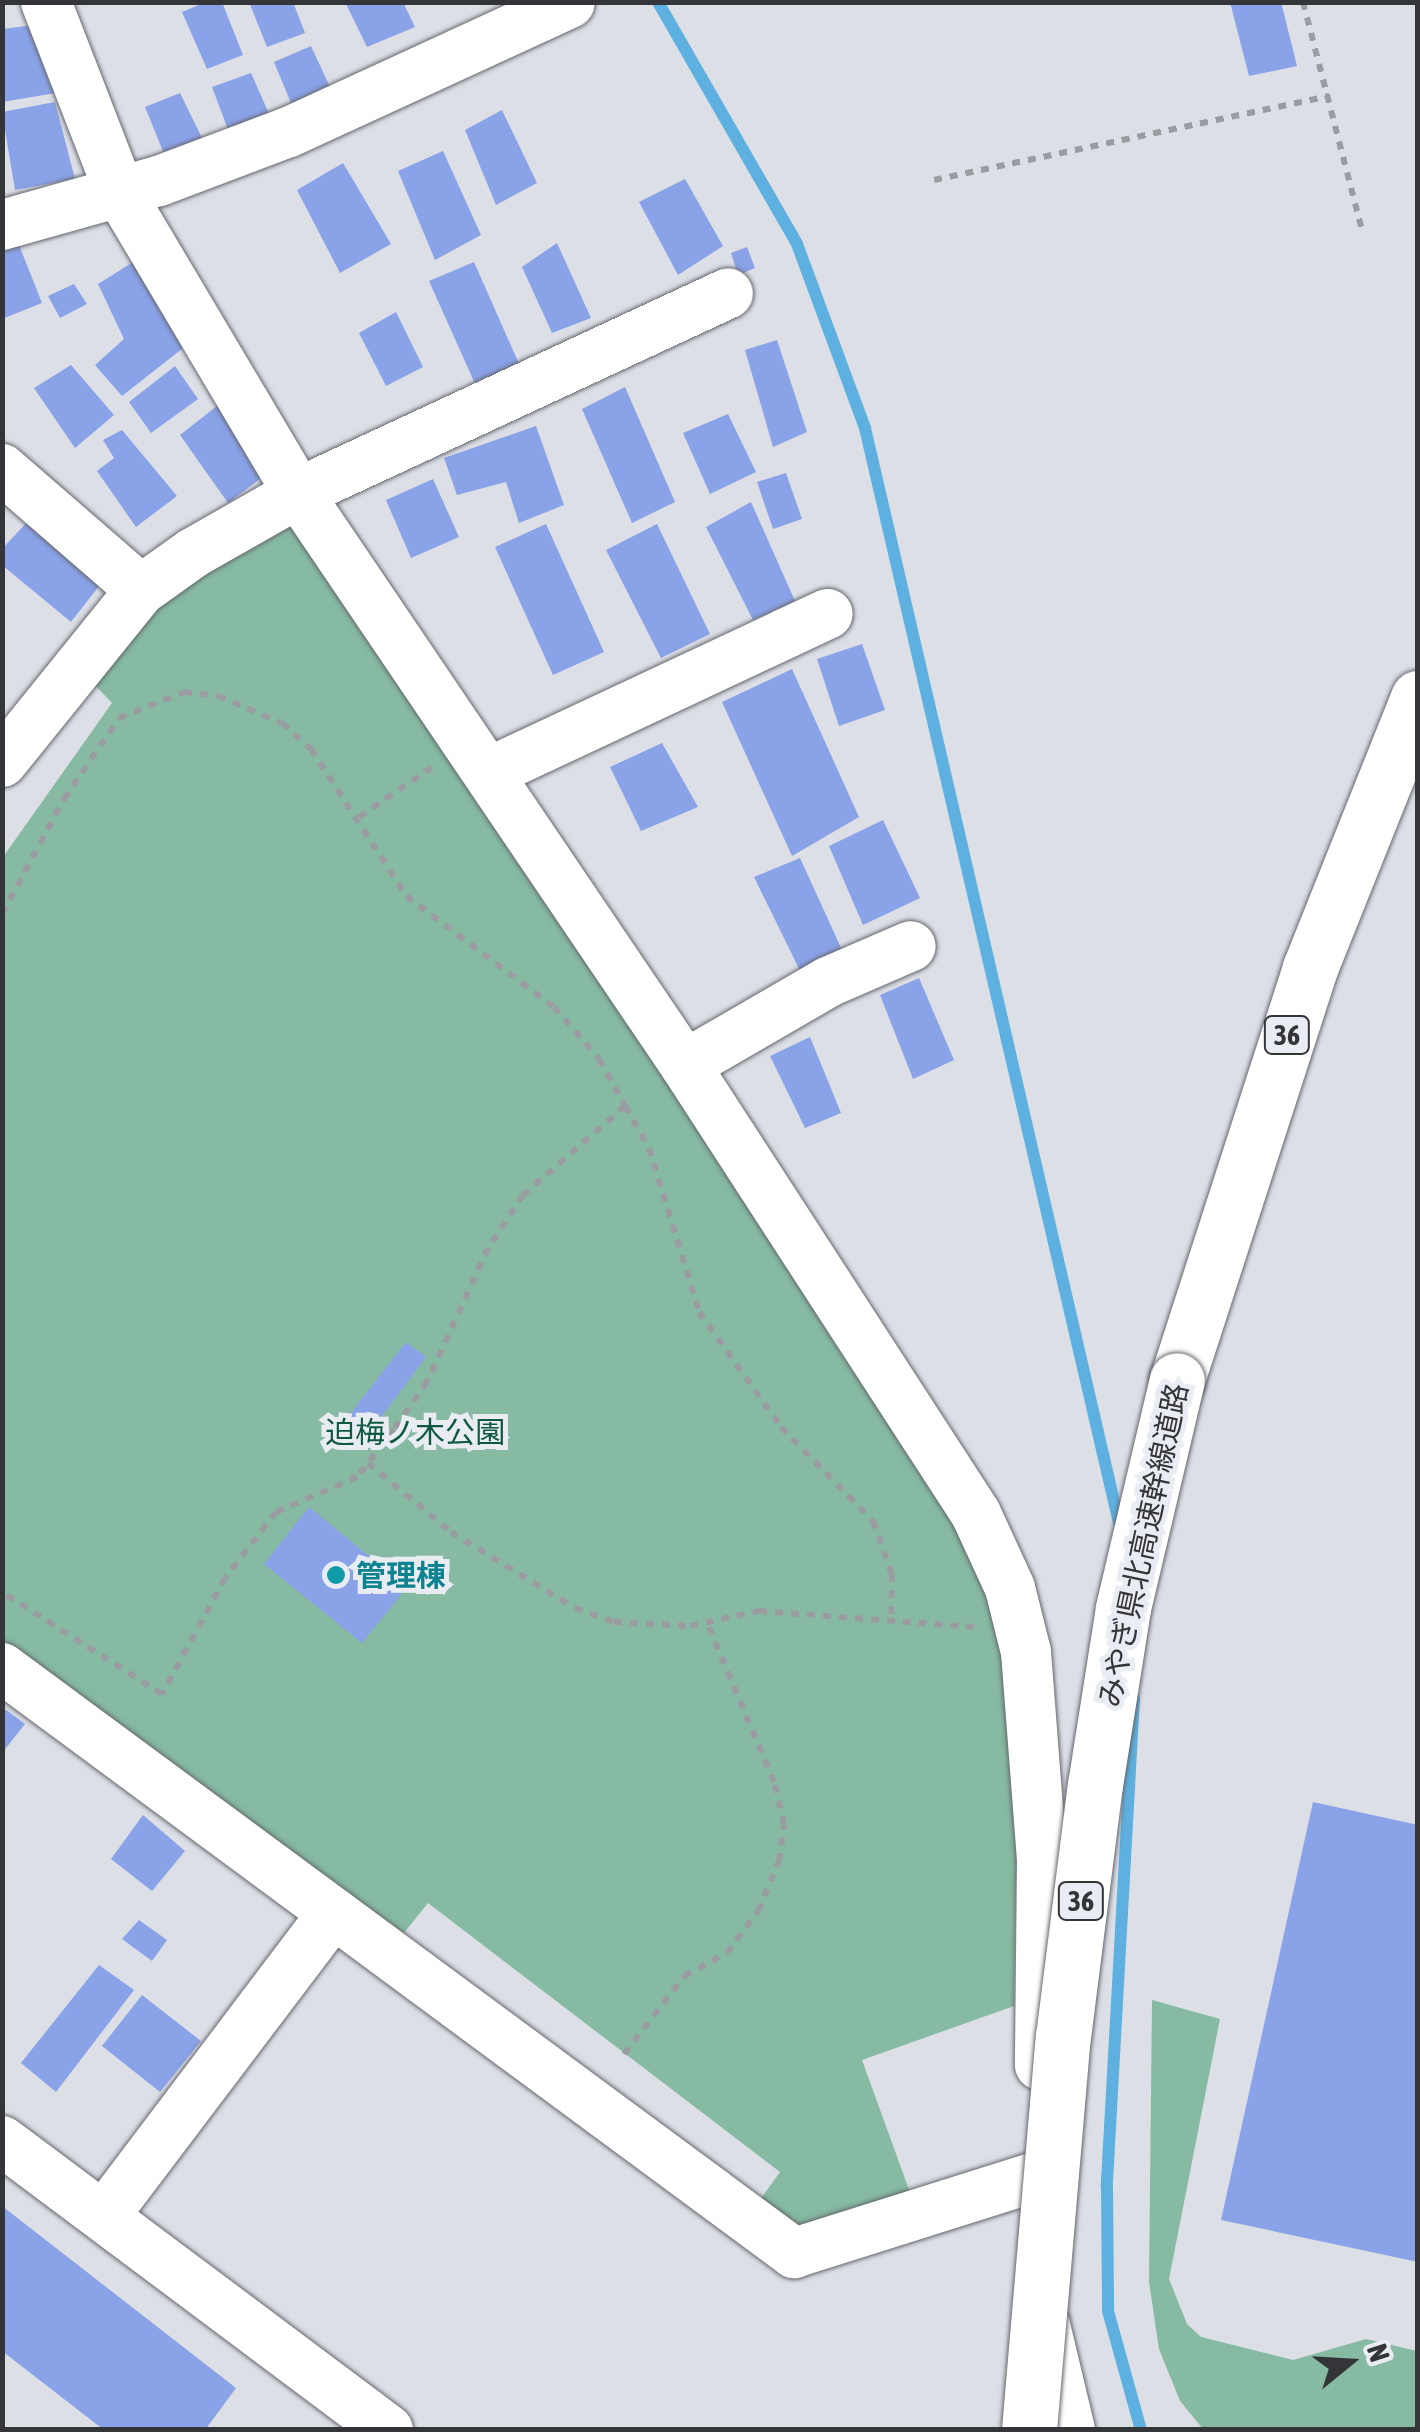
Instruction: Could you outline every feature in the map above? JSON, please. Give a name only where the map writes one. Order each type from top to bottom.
[{"type":"main road","name":"みやぎ県北高速幹線道路","points":[[1030,2430],[1063,2037],[1122,1608],[1177,1380],[1310,968],[1418,698]]},
{"type":"street","points":[[46,2],[120,193],[298,493],[684,1064],[928,1438],[976,1514],[1010,1588],[1026,1652],[1042,1862],[1038,2176],[1047,2342],[1070,2430]]},
{"type":"street","points":[[2,225],[120,193],[289,132],[570,3]]},
{"type":"street","points":[[2,762],[140,590],[298,493],[728,292]]},
{"type":"street","points":[[2,470],[140,590]]},
{"type":"street","points":[[488,773],[828,614]]},
{"type":"street","points":[[684,1064],[828,982],[911,946]]},
{"type":"street","points":[[2,1668],[794,2253],[1038,2176]]},
{"type":"street","points":[[104,2216],[333,1913]]},
{"type":"street","points":[[2,2141],[388,2430]]},
{"type":"path","points":[[1303,2],[1362,230]]},
{"type":"path","points":[[934,180],[1329,96]]},
{"type":"path","points":[[2,914],[64,799],[119,718],[184,692],[218,696],[282,724],[311,749],[359,817],[406,896],[554,1007],[599,1060],[649,1148],[699,1312],[781,1427],[873,1521],[892,1574],[891,1623]]},
{"type":"path","points":[[359,817],[439,762]]},
{"type":"path","points":[[2,1592],[162,1694],[225,1578],[276,1512],[357,1477],[427,1382],[488,1248],[524,1195],[625,1106]]},
{"type":"path","points":[[368,1462],[451,1532],[575,1608],[614,1622],[706,1622],[758,1610],[984,1628]]},
{"type":"path","points":[[624,2054],[684,1976],[726,1953],[758,1911],[778,1862],[784,1824],[774,1782],[706,1622]]},
{"type":"green space","name":"迫梅ノ木公園","points":[[285,518],[756,1199],[996,1592],[1018,1752],[1014,2006],[862,2060],[912,2198],[806,2235],[757,2204],[780,2172],[428,1903],[399,1939],[3,1640],[3,857],[112,703],[90,680],[179,583]]},
{"type":"green space","points":[[1152,2000],[1220,2019],[1169,2279],[1187,2324],[1201,2337],[1293,2360],[1366,2339],[1417,2351],[1417,2429],[1203,2429],[1180,2401],[1159,2349],[1149,2282]]},
{"type":"building","points":[[206,2],[222,2],[243,55],[207,69],[182,12]]},
{"type":"building","points":[[249,2],[293,2],[305,33],[267,47]]},
{"type":"building","points":[[345,2],[403,2],[415,27],[367,47]]},
{"type":"building","points":[[1230,2],[1281,2],[1297,66],[1249,76]]},
{"type":"building","points":[[34,25],[56,93],[2,102],[2,29]]},
{"type":"building","points":[[311,46],[336,100],[296,115],[274,62]]},
{"type":"building","points":[[251,73],[274,125],[233,143],[212,87]]},
{"type":"building","points":[[180,93],[207,148],[169,166],[145,107]]},
{"type":"building","points":[[55,102],[75,179],[15,190],[2,112]]},
{"type":"building","points":[[502,110],[537,183],[496,205],[465,130]]},
{"type":"building","points":[[443,151],[481,235],[435,260],[398,171]]},
{"type":"building","points":[[343,163],[391,244],[340,273],[297,190]]},
{"type":"building","points":[[685,179],[723,246],[678,275],[639,202]]},
{"type":"building","points":[[557,243],[591,318],[552,333],[522,267]]},
{"type":"building","points":[[19,245],[42,303],[2,319],[2,252]]},
{"type":"building","points":[[747,247],[755,268],[738,275],[731,253]]},
{"type":"building","points":[[138,259],[192,341],[122,396],[95,365],[124,339],[98,284]]},
{"type":"building","points":[[474,262],[520,366],[476,386],[429,281]]},
{"type":"building","points":[[74,284],[87,304],[60,318],[48,296]]},
{"type":"building","points":[[396,312],[423,367],[386,386],[359,333]]},
{"type":"building","points":[[777,340],[807,432],[773,447],[745,350]]},
{"type":"building","points":[[71,365],[114,415],[75,448],[34,388]]},
{"type":"building","points":[[175,366],[198,399],[151,433],[129,402]]},
{"type":"building","points":[[625,387],[675,502],[632,523],[582,409]]},
{"type":"building","points":[[222,402],[272,470],[228,503],[180,435]]},
{"type":"building","points":[[728,414],[756,472],[710,494],[683,433]]},
{"type":"building","points":[[536,426],[564,505],[519,523],[506,482],[457,495],[444,458]]},
{"type":"building","points":[[122,430],[177,496],[136,527],[97,471],[114,458],[103,440]]},
{"type":"building","points":[[786,473],[802,519],[773,529],[757,482]]},
{"type":"building","points":[[433,479],[459,537],[411,558],[386,500]]},
{"type":"building","points":[[751,502],[795,601],[753,620],[706,527]]},
{"type":"building","points":[[30,519],[103,581],[71,622],[2,565],[2,549]]},
{"type":"building","points":[[546,524],[604,652],[553,675],[495,547]]},
{"type":"building","points":[[657,524],[710,634],[661,658],[606,550]]},
{"type":"building","points":[[862,644],[885,710],[839,726],[817,659]]},
{"type":"building","points":[[792,669],[859,817],[792,856],[722,702]]},
{"type":"building","points":[[662,743],[698,807],[641,831],[610,767]]},
{"type":"building","points":[[883,820],[920,898],[863,925],[829,846]]},
{"type":"building","points":[[800,858],[848,963],[807,985],[754,877]]},
{"type":"building","points":[[919,978],[954,1060],[913,1079],[880,995]]},
{"type":"building","points":[[810,1037],[841,1113],[805,1128],[770,1056]]},
{"type":"building","points":[[406,1342],[426,1357],[361,1444],[340,1427]]},
{"type":"building","name":"管理棟","points":[[309,1507],[407,1587],[362,1643],[264,1564]]},
{"type":"building","points":[[2,1707],[25,1724],[2,1753]]},
{"type":"building","points":[[1313,1802],[1418,1825],[1418,2262],[1221,2220]]},
{"type":"building","points":[[143,1815],[185,1851],[152,1891],[111,1859]]},
{"type":"building","points":[[139,1920],[167,1940],[152,1961],[122,1939]]},
{"type":"building","points":[[99,1965],[134,1990],[56,2092],[21,2063]]},
{"type":"building","points":[[142,1995],[201,2041],[160,2092],[102,2046]]},
{"type":"building","points":[[2,2206],[236,2388],[205,2430],[104,2430],[2,2351]]},
{"type":"waterway","points":[[658,2],[797,244],[865,428],[1119,1523]]},
{"type":"waterway","points":[[1134,1698],[1107,2187],[1108,2311],[1141,2430]]},
{"type":"place","name":"管理棟","points":[[336,1575]]}]
